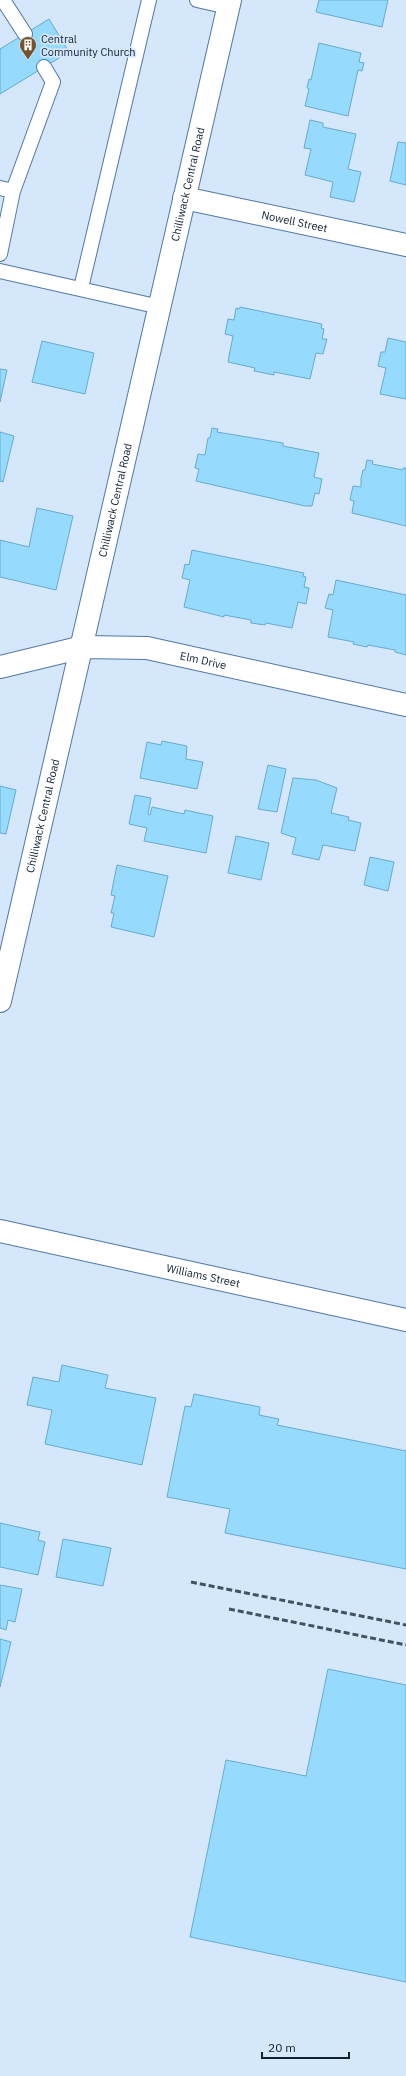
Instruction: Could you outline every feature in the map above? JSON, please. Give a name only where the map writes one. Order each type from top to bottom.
[{"type":"street","name":"Chilliwack Central Road","points":[[0,1001],[83,647],[229,4]]},
{"type":"street","name":"Nowell Street","points":[[184,198],[406,246]]},
{"type":"street","name":"Elm Drive","points":[[0,667],[83,647],[147,648],[406,705]]},
{"type":"street","name":"Williams Street","points":[[0,1231],[406,1320]]},
{"type":"lane","points":[[3,0],[25,34]]},
{"type":"lane","points":[[81,288],[149,0]]},
{"type":"lane","points":[[197,0],[229,4]]},
{"type":"lane","points":[[0,254],[7,190],[53,82],[44,67]]},
{"type":"lane","points":[[0,271],[160,307]]},
{"type":"building","points":[[319,0],[388,0],[382,27],[316,12]]},
{"type":"building","name":"Central Community Church","points":[[49,19],[69,52],[0,94],[0,49]]},
{"type":"building","points":[[319,43],[361,53],[359,62],[364,63],[362,71],[358,70],[348,116],[305,106],[309,89],[307,88],[309,79],[311,80]]},
{"type":"building","points":[[310,120],[323,123],[323,127],[356,134],[348,169],[361,172],[354,202],[330,197],[333,182],[305,175],[311,149],[304,148]]},
{"type":"building","points":[[398,142],[406,143],[406,185],[390,181]]},
{"type":"building","points":[[240,307],[322,324],[321,328],[324,329],[322,339],[327,339],[323,354],[316,353],[310,379],[274,372],[274,375],[254,371],[255,368],[228,362],[233,336],[225,334],[228,319],[234,320],[236,308],[239,309]]},
{"type":"building","points":[[388,338],[406,342],[406,399],[380,394],[386,368],[378,366],[381,352],[385,352]]},
{"type":"building","points":[[42,341],[94,353],[85,394],[32,382]]},
{"type":"building","points":[[0,369],[7,370],[0,402]]},
{"type":"building","points":[[212,428],[218,429],[217,432],[283,443],[283,446],[319,453],[314,477],[322,479],[319,494],[315,493],[312,506],[305,506],[196,481],[199,469],[195,468],[198,454],[205,455],[208,438],[210,438]]},
{"type":"building","points":[[0,432],[14,436],[3,482],[0,481]]},
{"type":"building","points":[[367,460],[373,461],[372,464],[403,470],[403,468],[406,468],[406,526],[352,513],[354,501],[350,500],[353,486],[361,487],[363,470],[365,470]]},
{"type":"building","points":[[37,508],[73,516],[56,590],[0,577],[0,540],[29,547]]},
{"type":"building","points":[[192,550],[304,573],[303,576],[306,577],[304,587],[309,588],[306,604],[298,602],[292,628],[266,623],[265,625],[251,623],[251,620],[224,615],[224,617],[184,607],[190,580],[182,578],[185,564],[189,565]]},
{"type":"building","points":[[336,580],[406,595],[406,655],[395,652],[395,650],[368,645],[367,647],[353,644],[354,642],[328,637],[333,610],[325,608],[329,594],[333,595]]},
{"type":"building","points":[[162,741],[187,746],[186,759],[203,762],[197,789],[140,778],[147,742],[161,745]]},
{"type":"building","points":[[268,765],[286,769],[277,812],[258,809]]},
{"type":"building","points":[[293,778],[316,780],[337,788],[331,813],[349,817],[348,820],[361,823],[355,851],[323,845],[319,860],[292,854],[296,838],[281,833]]},
{"type":"building","points":[[0,786],[16,790],[6,834],[0,833]]},
{"type":"building","points":[[135,795],[151,798],[148,814],[150,815],[152,807],[184,814],[185,810],[213,816],[206,853],[144,841],[147,828],[129,824]]},
{"type":"building","points":[[236,836],[269,843],[261,880],[228,873]]},
{"type":"building","points":[[370,857],[394,862],[388,891],[364,885]]},
{"type":"building","points":[[117,865],[168,876],[154,937],[111,927],[114,913],[111,913],[115,896],[111,895]]},
{"type":"building","points":[[62,1365],[108,1375],[105,1388],[156,1398],[142,1465],[45,1444],[52,1410],[27,1405],[33,1377],[59,1382]]},
{"type":"building","points":[[194,1394],[260,1407],[259,1415],[279,1419],[277,1425],[406,1451],[406,1569],[225,1533],[230,1509],[167,1497],[185,1406],[191,1407]]},
{"type":"building","points":[[0,1523],[40,1532],[38,1540],[45,1542],[38,1575],[0,1567]]},
{"type":"building","points":[[63,1539],[111,1548],[103,1586],[56,1577]]},
{"type":"building","points":[[0,1585],[22,1589],[15,1622],[8,1620],[6,1630],[0,1628]]},
{"type":"building","points":[[0,1639],[11,1642],[0,1687]]},
{"type":"building","points":[[328,1669],[406,1685],[406,1982],[190,1937],[226,1760],[306,1776]]},
{"type":"railway","points":[[191,1582],[406,1625]]},
{"type":"railway","points":[[229,1609],[406,1645]]},
{"type":"place","name":"Central Community Church","points":[[28,60]]}]
